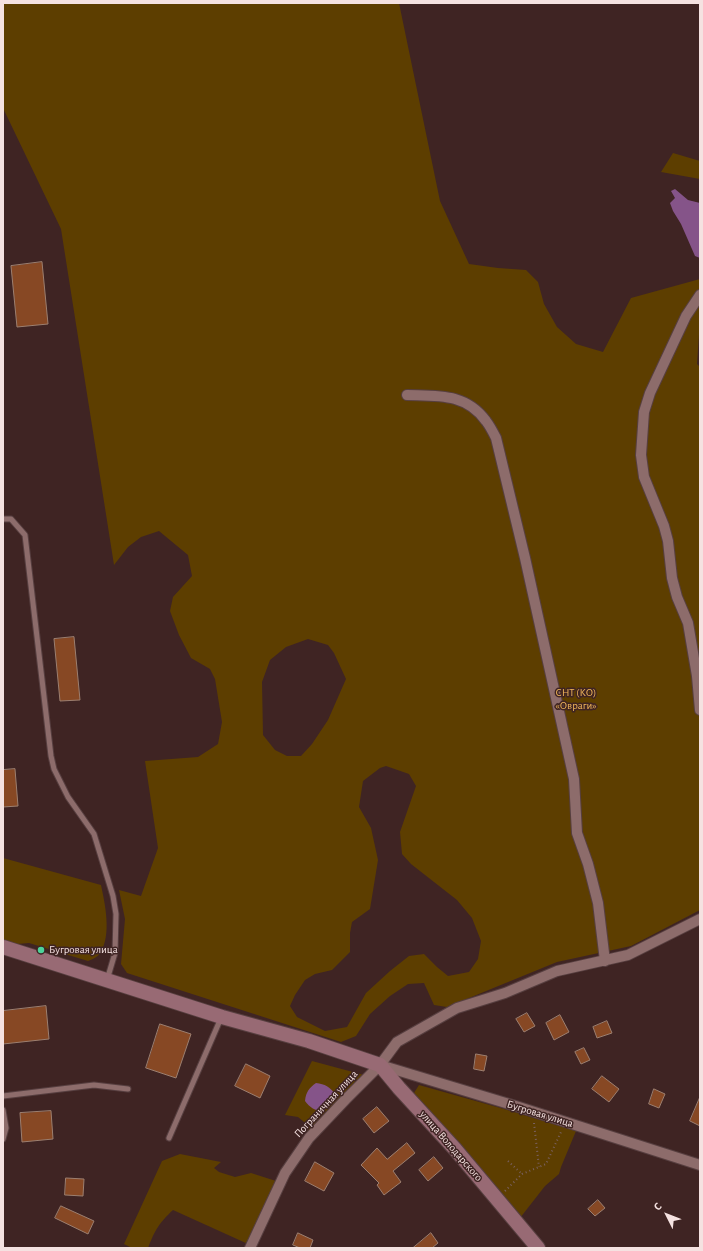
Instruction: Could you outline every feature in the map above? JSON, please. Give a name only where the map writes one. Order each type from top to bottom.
[{"type":"street","points":[[700,295],[686,316],[650,393],[644,412],[641,455],[644,477],[664,526],[670,554],[672,578],[677,597],[688,623],[700,710]]},
{"type":"street","points":[[407,395],[456,398],[473,407],[486,421],[496,438],[525,558],[574,779],[577,833],[588,864],[598,903],[605,961]]},
{"type":"street","name":"Пограничная улица","points":[[250,1248],[284,1173],[310,1138],[380,1065],[396,1042],[457,1008],[505,993],[557,971],[628,955],[700,919]]},
{"type":"street","points":[[3,947],[222,1017]]},
{"type":"street","name":"улица Володарского","points":[[222,1017],[309,1041],[380,1065],[455,1149],[538,1248]]},
{"type":"street","name":"Бугровая улица","points":[[380,1065],[536,1112],[700,1165]]},
{"type":"lane","points":[[3,519],[11,519],[25,535],[51,756],[54,769],[68,797],[94,834],[113,896],[116,914],[115,953],[107,981]]},
{"type":"lane","points":[[169,1138],[222,1017]]},
{"type":"lane","points":[[3,1096],[94,1085],[128,1089]]},
{"type":"lane","points":[[3,1110],[6,1128],[3,1139]]},
{"type":"path","points":[[536,1112],[534,1119],[539,1167]]},
{"type":"path","points":[[497,1200],[522,1174],[546,1164],[566,1122]]},
{"type":"path","points":[[508,1161],[522,1174]]},
{"type":"green space","name":"СНТ (КО) «Овраги»","points":[[3,3],[399,3],[440,201],[469,264],[526,270],[538,282],[544,304],[557,327],[576,344],[603,352],[631,298],[700,279],[700,320],[697,364],[700,367],[700,910],[631,946],[557,962],[447,1007],[434,1005],[424,983],[408,984],[390,996],[370,1014],[356,1036],[341,1042],[127,973],[121,964],[125,919],[119,890],[141,896],[158,848],[145,761],[198,757],[218,744],[222,722],[215,679],[210,669],[191,658],[179,635],[170,611],[173,597],[192,576],[188,555],[159,531],[141,537],[128,547],[114,565],[61,229],[3,108]],"holes":[[[308,639],[328,645],[334,653],[346,679],[328,720],[312,744],[301,756],[287,756],[275,750],[263,735],[262,682],[270,660],[286,647]],[[386,766],[409,774],[416,786],[400,832],[402,854],[411,864],[457,900],[472,918],[481,941],[478,959],[469,972],[448,976],[424,954],[409,956],[366,993],[347,1027],[325,1031],[297,1017],[290,1006],[305,980],[315,974],[332,970],[350,952],[350,933],[352,922],[370,909],[378,860],[371,828],[359,807],[363,781],[380,768]]]},
{"type":"green space","points":[[673,153],[700,161],[700,179],[661,172]]},
{"type":"green space","points":[[3,858],[101,885],[106,910],[107,929],[104,946],[98,956],[88,961],[29,943],[17,944],[3,940]]},
{"type":"green space","points":[[312,1061],[364,1075],[305,1139],[309,1126],[298,1117],[285,1115]]},
{"type":"green space","points":[[419,1085],[576,1131],[559,1174],[545,1186],[520,1218],[470,1156],[414,1093]]},
{"type":"green space","points":[[180,1154],[221,1162],[214,1168],[219,1172],[235,1177],[251,1173],[276,1181],[248,1244],[173,1210],[158,1227],[148,1248],[132,1248],[124,1244],[162,1161]]},
{"type":"shaded area","points":[[675,189],[688,200],[700,203],[700,258],[695,256],[670,203],[675,198],[671,191]]},
{"type":"shaded area","points":[[316,1083],[327,1086],[335,1094],[327,1109],[314,1109],[305,1101],[308,1090]]},
{"type":"building","points":[[42,262],[48,324],[17,327],[11,266]]},
{"type":"building","points":[[74,637],[80,700],[60,701],[54,639]]},
{"type":"building","points":[[15,769],[18,806],[3,807],[3,770]]},
{"type":"building","points":[[46,1006],[49,1039],[3,1044],[3,1011]]},
{"type":"building","points":[[527,1013],[535,1026],[524,1032],[516,1019]]},
{"type":"building","points":[[560,1015],[569,1032],[554,1040],[546,1023]]},
{"type":"building","points":[[607,1021],[612,1033],[597,1038],[593,1027]]},
{"type":"building","points":[[160,1024],[191,1034],[176,1078],[146,1068]]},
{"type":"building","points":[[584,1048],[590,1060],[581,1064],[575,1052]]},
{"type":"building","points":[[476,1054],[487,1056],[484,1071],[474,1069]]},
{"type":"building","points":[[246,1064],[270,1076],[260,1098],[235,1086]]},
{"type":"building","points":[[602,1076],[619,1089],[609,1102],[592,1089]]},
{"type":"building","points":[[654,1089],[665,1094],[659,1108],[649,1104]]},
{"type":"building","points":[[700,1097],[700,1126],[690,1121]]},
{"type":"building","points":[[377,1107],[389,1121],[374,1133],[363,1119]]},
{"type":"building","points":[[51,1111],[53,1139],[22,1142],[20,1113]]},
{"type":"building","points":[[407,1143],[415,1153],[393,1171],[401,1182],[384,1195],[377,1185],[379,1183],[361,1165],[377,1148],[387,1159]]},
{"type":"building","points":[[434,1157],[443,1168],[428,1181],[419,1170]]},
{"type":"building","points":[[315,1162],[334,1173],[324,1191],[305,1181]]},
{"type":"building","points":[[66,1178],[84,1179],[83,1196],[65,1195]]},
{"type":"building","points":[[598,1200],[605,1208],[595,1216],[588,1209]]},
{"type":"building","points":[[61,1206],[94,1221],[88,1234],[55,1218]]},
{"type":"building","points":[[298,1233],[313,1240],[310,1248],[300,1248],[293,1245]]},
{"type":"building","points":[[431,1233],[438,1243],[432,1248],[413,1248]]},
{"type":"place","name":"Бугровая улица","points":[[41,950]]}]
